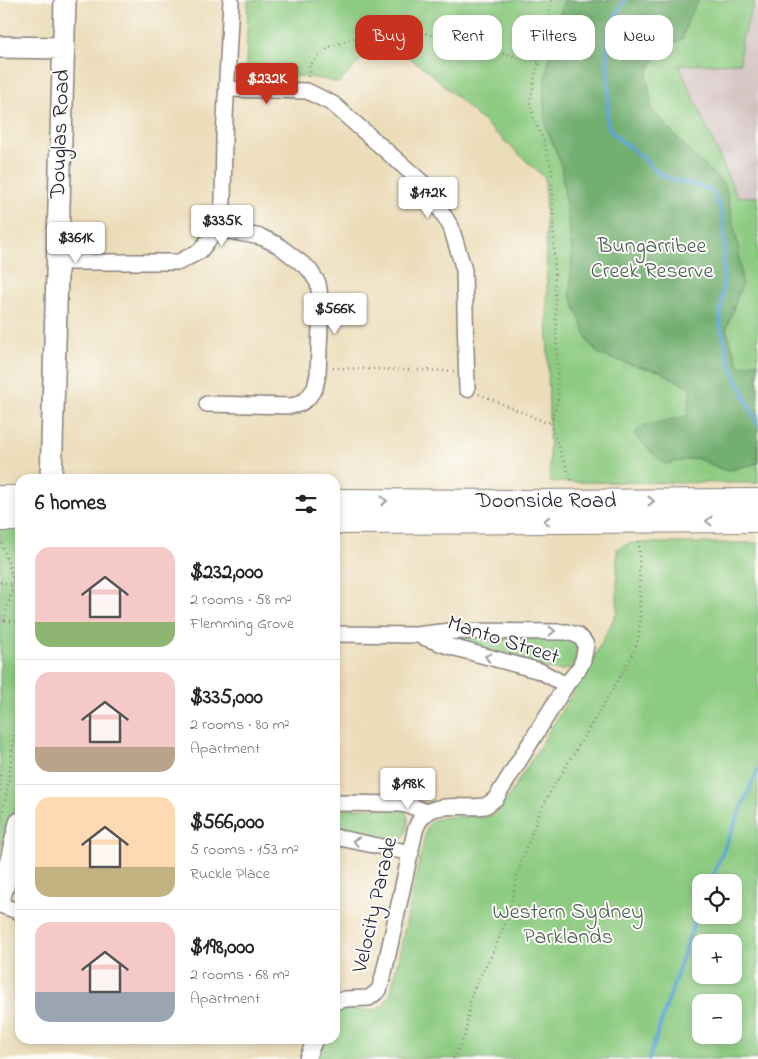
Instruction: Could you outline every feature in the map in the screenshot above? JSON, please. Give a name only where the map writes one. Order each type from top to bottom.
[{"type":"main road","points":[[0,498],[15,498]]},
{"type":"main road","name":"Doonside Road","points":[[340,501],[758,501]]},
{"type":"main road","points":[[0,519],[15,519]]},
{"type":"main road","name":"Doonside Road","points":[[340,522],[758,520]]},
{"type":"street","name":"Douglas Road","points":[[51,474],[65,0]]},
{"type":"street","points":[[58,262],[179,262],[200,251],[217,228],[223,202],[224,138],[231,0]]},
{"type":"street","points":[[0,47],[64,48]]},
{"type":"street","points":[[227,89],[307,91],[333,104],[425,185],[450,227],[464,270],[467,389]]},
{"type":"street","points":[[207,404],[291,406],[298,404],[307,399],[315,388],[318,368],[321,302],[318,283],[309,268],[278,245],[261,237],[217,228]]},
{"type":"street","name":"Manto Street","points":[[340,634],[416,635],[450,631],[567,632],[577,635],[583,640],[586,645],[586,652],[580,667],[566,685],[540,671],[448,646],[416,635]]},
{"type":"street","points":[[340,803],[401,804],[414,806],[426,812],[433,808],[441,807],[485,806],[500,791],[566,685]]},
{"type":"street","name":"Velocity Parade","points":[[340,1000],[369,998],[378,990],[384,977],[418,820],[426,812]]},
{"type":"street","points":[[340,837],[411,853]]},
{"type":"street","points":[[0,896],[15,844]]},
{"type":"street","points":[[0,905],[15,910]]},
{"type":"street","points":[[307,1059],[313,1044]]},
{"type":"path","points":[[551,0],[550,16],[540,62],[536,70],[530,103],[534,119],[547,150],[552,172],[558,400],[552,422],[554,435],[572,482]]},
{"type":"path","points":[[307,91],[309,66],[328,48],[372,31],[395,26],[415,29],[440,39],[540,62]]},
{"type":"path","points":[[318,368],[467,372]]},
{"type":"path","points":[[467,389],[546,422],[552,422]]},
{"type":"path","points":[[453,1059],[466,1030],[471,996],[492,955],[507,918],[520,865],[539,813],[634,652],[640,625],[639,537]]},
{"type":"path","points":[[0,538],[14,579],[4,621]]},
{"type":"path","points":[[0,582],[13,585]]},
{"type":"path","points":[[0,620],[15,622]]},
{"type":"path","points":[[0,825],[7,793],[15,721]]},
{"type":"path","points":[[0,775],[0,792],[7,793]]},
{"type":"shaded area","points":[[755,0],[758,0],[758,197],[737,196],[679,64],[740,63],[741,42]]},
{"type":"green space","name":"Bungarribee Creek Reserve","points":[[248,0],[755,0],[741,42],[740,63],[679,65],[737,196],[758,197],[758,483],[550,482],[545,178],[428,71],[413,60],[423,60],[423,15],[355,15],[355,60],[361,60],[339,83],[296,76],[252,76],[246,67]]},
{"type":"green space","points":[[564,0],[699,0],[689,17],[682,39],[673,44],[673,15],[605,15],[605,60],[654,60],[647,75],[652,110],[690,152],[725,185],[738,244],[742,284],[726,330],[740,367],[758,362],[758,463],[726,471],[696,458],[666,464],[653,454],[634,434],[643,426],[687,416],[691,388],[659,371],[600,355],[589,343],[570,294],[572,253],[561,166],[546,128],[543,94],[549,60],[595,60],[595,15],[560,15]]},
{"type":"green space","points":[[0,527],[15,527],[15,810],[13,820],[7,824],[0,851]]},
{"type":"green space","name":"Western Sydney Parklands","points":[[630,543],[758,543],[758,1059],[317,1059],[323,1044],[340,1044],[340,1012],[350,1009],[372,1010],[379,1008],[391,992],[429,824],[436,819],[442,818],[485,817],[501,808],[590,665],[617,612],[617,549]]},
{"type":"green space","points":[[449,637],[559,637],[570,639],[574,642],[577,656],[570,668],[553,670],[450,641]]},
{"type":"green space","points":[[340,808],[399,808],[406,812],[408,820],[406,833],[397,843],[340,832]]},
{"type":"waterway","points":[[625,0],[618,12],[607,41],[608,125],[620,140],[659,173],[670,179],[710,190],[715,196],[723,216],[725,243],[720,323],[730,364],[758,425]]},
{"type":"waterway","points":[[713,874],[758,769]]},
{"type":"waterway","points":[[649,1059],[694,924]]}]
